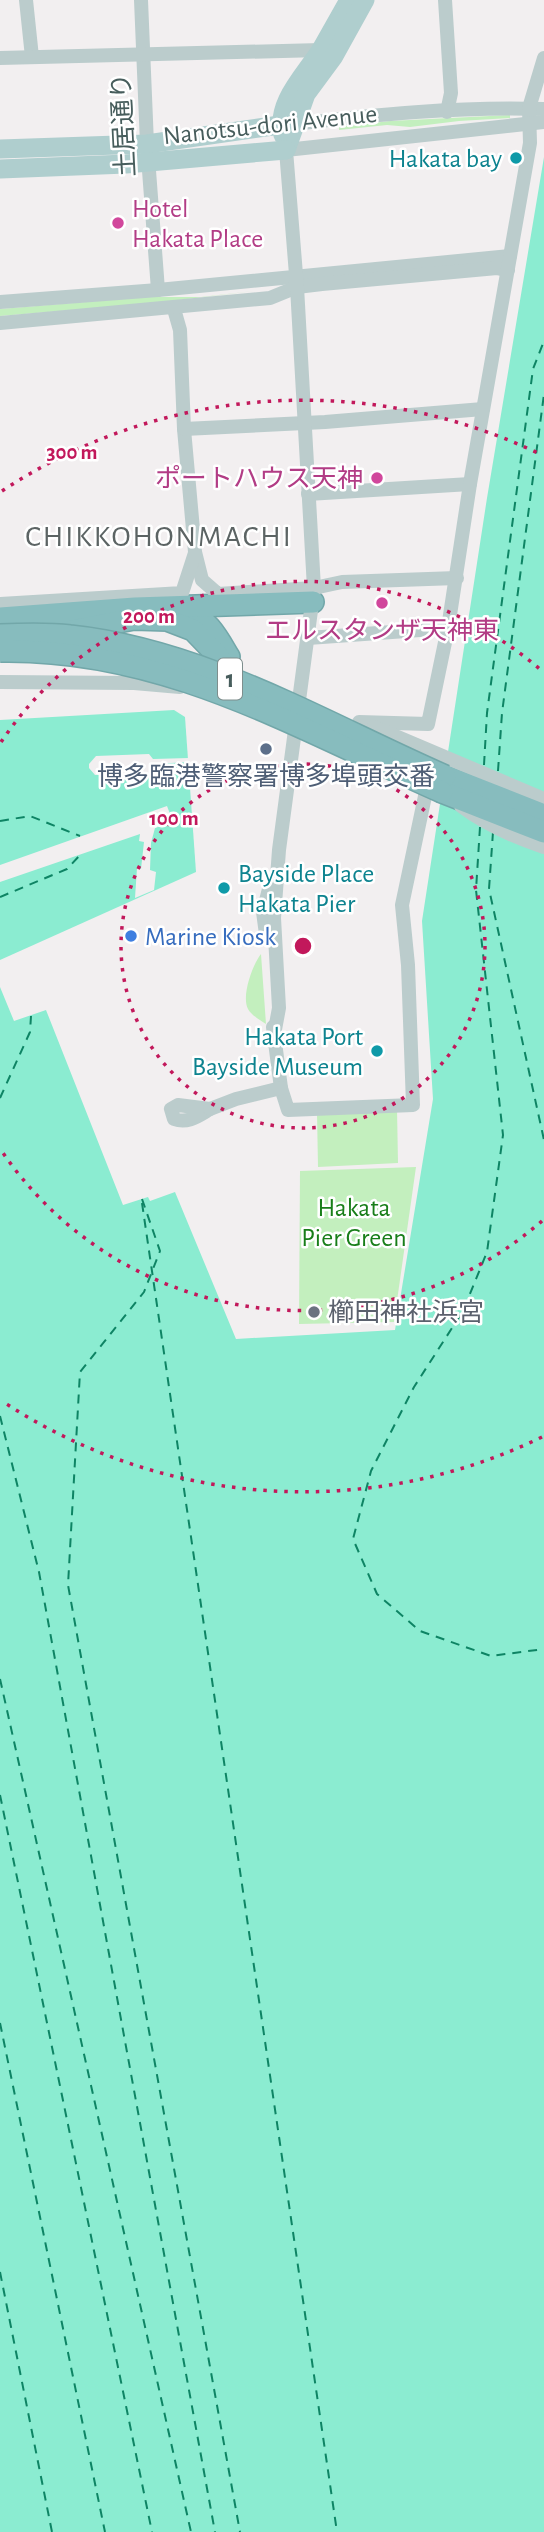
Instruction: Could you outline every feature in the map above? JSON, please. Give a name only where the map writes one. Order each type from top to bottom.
[{"type":"highway","points":[[0,618],[313,595]]},
{"type":"highway","points":[[135,608],[187,611],[200,617],[216,632],[241,677],[295,717]]},
{"type":"highway","points":[[0,643],[134,620],[167,620],[193,630],[217,655],[235,685],[260,705],[295,717]]},
{"type":"highway","name":"1","points":[[0,635],[70,636],[152,652],[196,666],[269,695],[446,776],[544,815]]},
{"type":"highway","points":[[0,651],[30,650],[104,658],[191,681],[544,832]]},
{"type":"main road","points":[[286,150],[293,86],[321,50],[349,0]]},
{"type":"main road","points":[[289,124],[306,94],[334,56],[365,0]]},
{"type":"main road","name":"Nanotsu-dori Avenue","points":[[0,169],[148,153],[289,124]]},
{"type":"main road","name":"Nanotsu-dori Avenue","points":[[0,149],[148,153],[286,150]]},
{"type":"street","points":[[26,0],[32,57]]},
{"type":"street","name":"土居通り","points":[[141,0],[158,290]]},
{"type":"street","points":[[444,0],[451,93],[447,112]]},
{"type":"street","points":[[0,58],[321,50]]},
{"type":"street","points":[[295,717],[428,724],[457,578],[470,484],[537,116],[544,58]]},
{"type":"street","name":"Nanotsu-dori Avenue","points":[[289,124],[447,112],[537,116]]},
{"type":"street","name":"Nanotsu-dori Avenue","points":[[286,150],[537,116]]},
{"type":"street","points":[[286,150],[297,281],[313,595],[295,717],[288,793],[279,850],[263,912],[274,1035],[281,1088],[288,1110],[413,1105],[408,965],[402,905],[421,819],[435,787]]},
{"type":"street","points":[[0,302],[497,268],[509,263]]},
{"type":"street","points":[[0,323],[174,309],[270,298],[297,281]]},
{"type":"street","points":[[174,309],[180,330],[184,429],[195,552],[202,580],[218,594],[313,595],[342,582],[457,578]]},
{"type":"street","points":[[184,429],[483,409]]},
{"type":"street","points":[[308,494],[470,484]]},
{"type":"street","points":[[0,604],[182,593],[195,552]]},
{"type":"street","points":[[308,638],[448,628]]},
{"type":"street","points":[[0,682],[29,680],[134,683],[202,688],[236,697],[295,717],[345,745],[435,787],[477,818],[515,838],[544,847]]},
{"type":"street","points":[[359,722],[394,734],[544,799]]},
{"type":"street","points":[[210,1109],[236,1099],[281,1088]]},
{"type":"green space","points":[[510,115],[510,118],[410,127],[387,125],[339,130],[339,127],[390,121]]},
{"type":"green space","points":[[262,290],[146,304],[0,316],[0,309],[146,297],[201,297]]},
{"type":"green space","points":[[261,954],[266,1024],[251,1013],[246,1003],[249,980]]},
{"type":"green space","points":[[397,1108],[398,1163],[318,1167],[317,1113]]},
{"type":"green space","name":"Hakata Pier Green","points":[[416,1167],[394,1322],[299,1324],[300,1171]]},
{"type":"shaded area","points":[[544,157],[544,2532],[0,2532],[0,987],[14,1021],[46,1010],[123,1205],[148,1197],[150,1201],[175,1192],[236,1339],[395,1330],[433,1099],[422,921],[487,498]]},
{"type":"shaded area","points":[[174,710],[185,717],[196,872],[0,960],[0,720]]},
{"type":"pier","points":[[149,754],[153,759],[189,758],[189,762],[153,764],[151,773],[95,775],[89,768],[96,756]]},
{"type":"pier","points":[[167,806],[173,822],[155,828],[151,843],[150,870],[156,872],[154,890],[135,898],[137,868],[141,869],[144,842],[139,841],[140,834],[0,882],[0,865]]},
{"type":"ferry route","points":[[484,765],[487,713],[533,369],[544,341]]},
{"type":"ferry route","points":[[498,771],[502,713],[544,394]]},
{"type":"ferry route","points":[[0,821],[30,816],[80,836]]},
{"type":"ferry route","points":[[480,827],[476,890],[503,1135],[487,1252],[463,1311],[414,1387],[371,1471],[353,1539],[377,1594],[420,1631],[491,1656],[544,1649]]},
{"type":"ferry route","points":[[493,832],[489,889],[544,1140]]},
{"type":"ferry route","points":[[0,897],[67,869],[81,854]]},
{"type":"ferry route","points":[[0,1098],[30,1032],[31,1016]]},
{"type":"ferry route","points":[[142,1199],[160,1251],[144,1292],[80,1372],[68,1585],[240,2532]]},
{"type":"ferry route","points":[[142,1203],[337,2532]]},
{"type":"ferry route","points":[[0,1416],[39,1572],[215,2532]]},
{"type":"ferry route","points":[[0,1679],[191,2532]]},
{"type":"ferry route","points":[[0,1795],[152,2532]]},
{"type":"ferry route","points":[[0,2023],[105,2532]]},
{"type":"ferry route","points":[[0,2272],[52,2532]]},
{"type":"place","name":"Hakata bay","points":[[516,158]]},
{"type":"place","name":"Hotel Hakata Place","points":[[118,223]]},
{"type":"place","name":"ポートハウス天神","points":[[377,478]]},
{"type":"place","name":"エルスタンザ天神東","points":[[382,603]]},
{"type":"place","name":"博多臨港警察署博多埠頭交番","points":[[266,749]]},
{"type":"place","name":"Bayside Place Hakata Pier","points":[[224,888]]},
{"type":"place","name":"Marine Kiosk","points":[[131,936]]},
{"type":"place","name":"Hakata Port Bayside Museum","points":[[377,1051]]},
{"type":"place","name":"櫛田神社浜宮","points":[[314,1312]]},
{"type":"district","name":"CHIKKOHONMACHI","points":[[159,536]]}]
